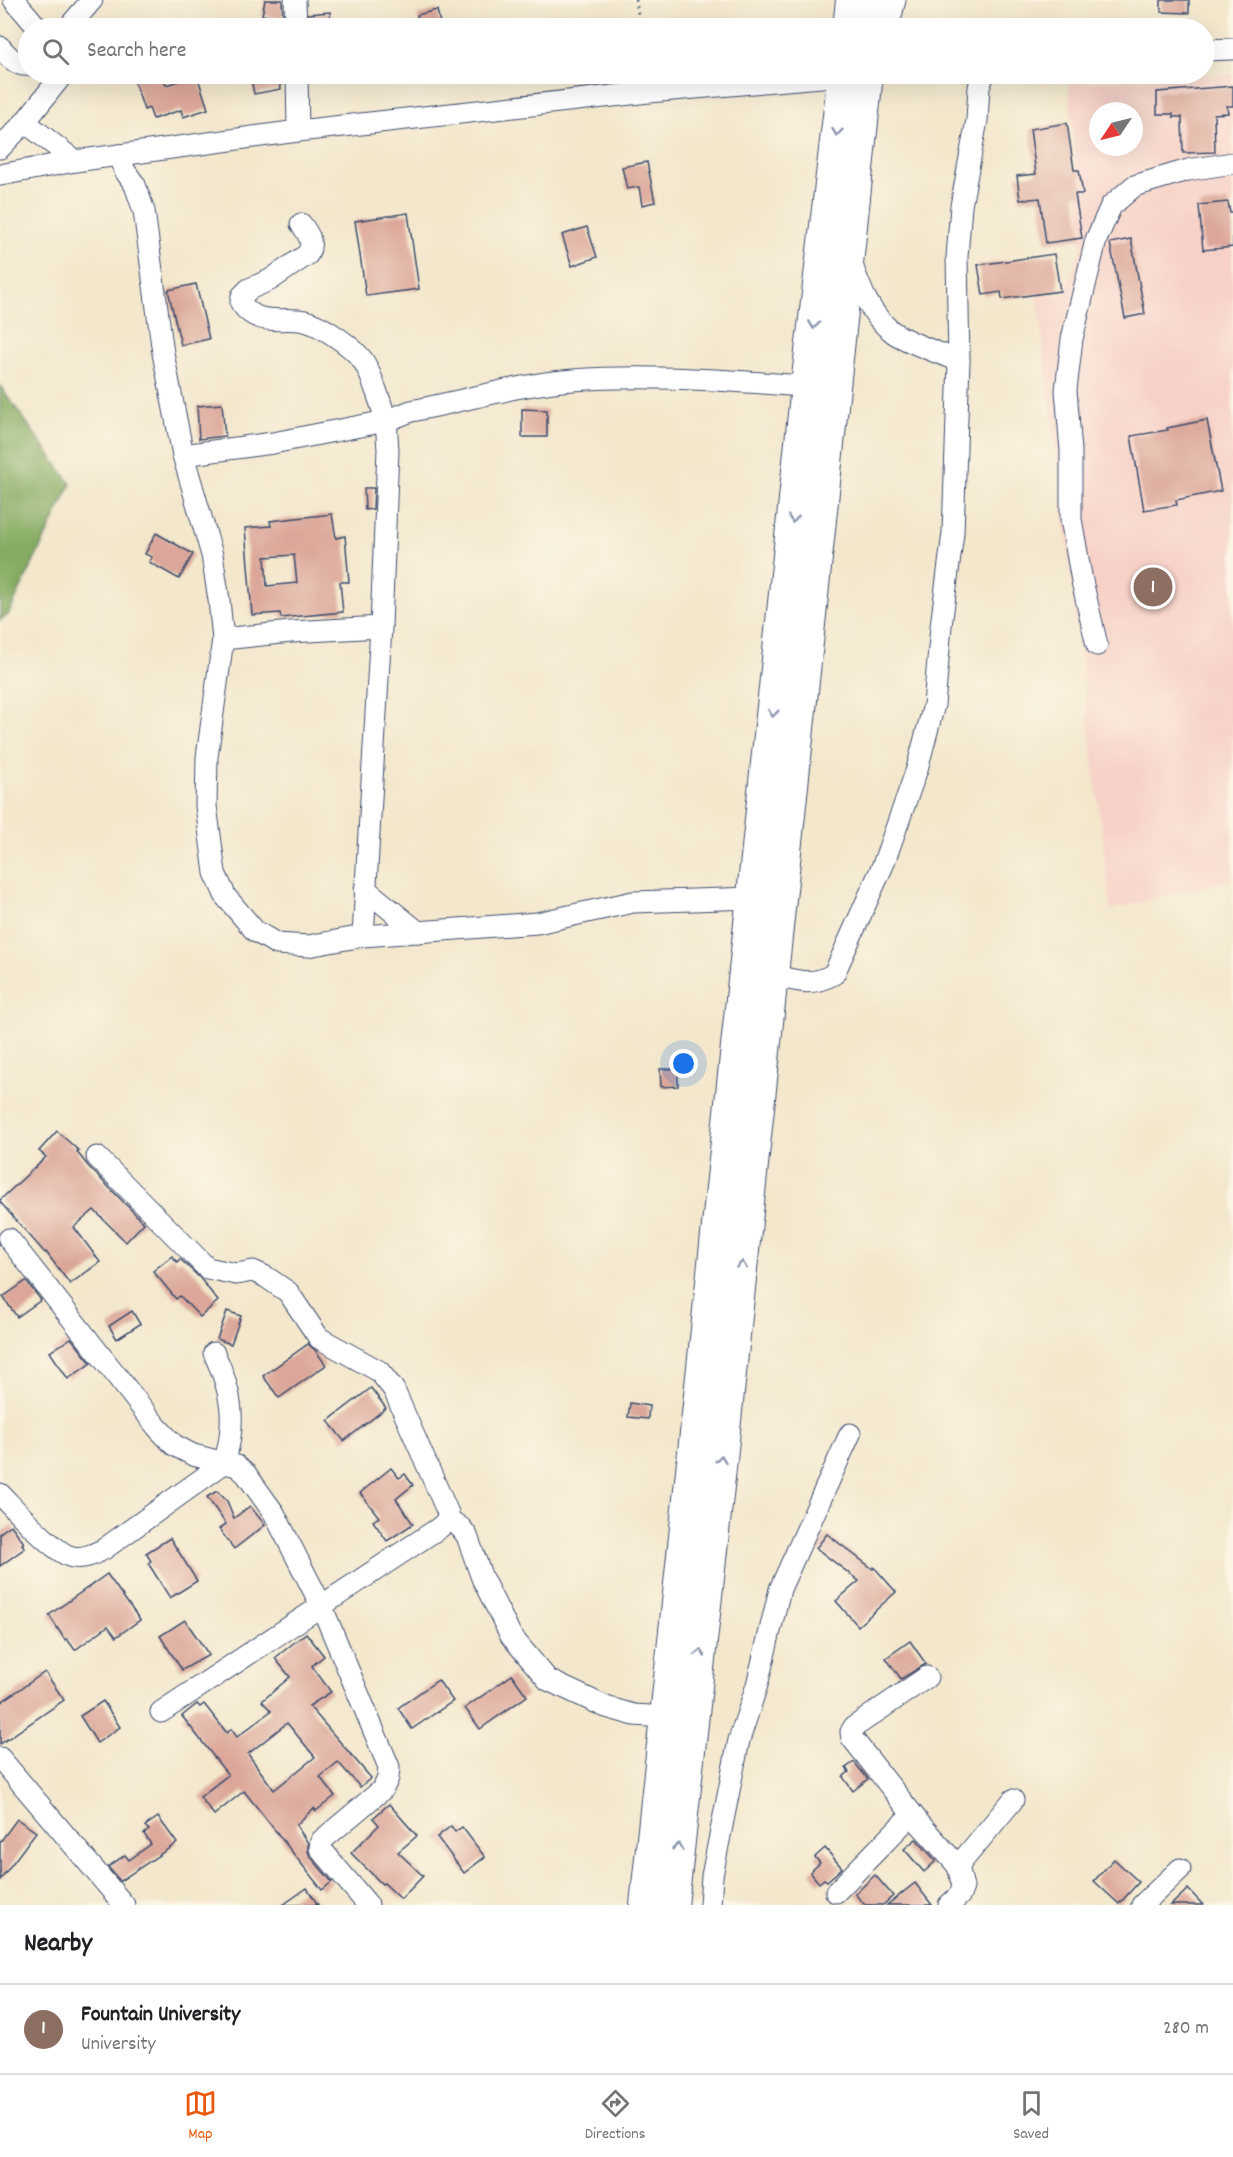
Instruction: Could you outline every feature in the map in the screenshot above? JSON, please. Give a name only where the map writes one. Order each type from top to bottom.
[{"type":"highway","points":[[850,18],[852,0]]},
{"type":"highway","points":[[873,18],[875,0]]},
{"type":"highway","points":[[646,1905],[807,386],[850,84]]},
{"type":"highway","points":[[672,1905],[849,256],[851,84]]},
{"type":"street","points":[[14,0],[29,18]]},
{"type":"street","points":[[77,18],[92,0]]},
{"type":"street","points":[[295,0],[296,18]]},
{"type":"street","points":[[890,18],[895,0]]},
{"type":"street","points":[[0,47],[18,63]]},
{"type":"street","points":[[1215,50],[1233,49]]},
{"type":"street","points":[[0,148],[26,122],[55,84]]},
{"type":"street","points":[[297,84],[298,131]]},
{"type":"street","points":[[0,175],[75,161],[298,131],[739,84]]},
{"type":"street","points":[[772,975],[800,982],[820,982],[834,974],[883,864],[916,769],[934,705],[940,626],[953,533],[959,361],[957,258],[961,206],[977,120],[980,84]]},
{"type":"street","points":[[26,122],[75,161]]},
{"type":"street","points":[[118,155],[135,185],[144,211],[163,353],[183,455],[212,555],[223,639],[207,757],[206,806],[215,873],[226,897],[255,931],[278,944],[308,946],[363,936],[537,923],[633,902],[753,898]]},
{"type":"street","points":[[1097,645],[1071,519],[1071,451],[1066,390],[1072,339],[1096,240],[1111,206],[1134,186],[1188,170],[1233,163]]},
{"type":"street","points":[[301,224],[309,235],[311,248],[308,254],[270,280],[249,289],[242,296],[241,303],[253,316],[273,320],[304,321],[321,327],[342,341],[365,362],[386,421],[388,449],[381,627],[363,936]]},
{"type":"street","points":[[849,256],[861,291],[873,311],[894,332],[959,361]]},
{"type":"street","points":[[183,455],[273,443],[386,421],[411,411],[572,380],[640,377],[696,378],[807,386]]},
{"type":"street","points":[[223,639],[291,632],[381,627]]},
{"type":"street","points":[[365,889],[418,932]]},
{"type":"street","points":[[97,1156],[207,1268],[236,1274],[253,1271],[266,1277],[288,1292],[319,1338],[363,1360],[379,1371],[394,1390],[404,1410],[448,1513],[447,1521],[439,1528],[161,1712]]},
{"type":"street","points":[[9,1239],[157,1427],[174,1445],[193,1455],[237,1466],[246,1474],[274,1513],[321,1605],[389,1767],[388,1778],[383,1789],[321,1841],[320,1848],[326,1857],[368,1905]]},
{"type":"street","points":[[0,1494],[58,1550],[71,1557],[87,1557],[104,1549],[224,1463],[233,1423],[229,1395],[214,1353]]},
{"type":"street","points":[[710,1905],[712,1876],[739,1740],[757,1685],[780,1589],[850,1434]]},
{"type":"street","points":[[447,1521],[461,1528],[467,1536],[482,1578],[511,1636],[548,1680],[606,1707],[633,1715],[666,1717]]},
{"type":"street","points":[[927,1677],[854,1727],[851,1732],[852,1738],[912,1814],[958,1866],[963,1887],[960,1895],[949,1905]]},
{"type":"street","points":[[0,1758],[124,1905]]},
{"type":"street","points":[[958,1866],[1013,1800]]},
{"type":"street","points":[[836,1892],[912,1814]]},
{"type":"street","points":[[1143,1905],[1180,1869]]},
{"type":"path","points":[[636,0],[639,18]]},
{"type":"shaded area","points":[[1233,74],[1233,879],[1111,910],[1037,295],[1063,295],[1082,247],[1069,84],[1215,84],[1215,75]]},
{"type":"green space","points":[[0,386],[71,484],[8,615],[0,620]]},
{"type":"building","points":[[265,0],[282,0],[283,18],[262,15]]},
{"type":"building","points":[[1161,0],[1189,0],[1189,13],[1161,12]]},
{"type":"building","points":[[437,10],[439,18],[418,18],[417,15]]},
{"type":"building","points":[[330,12],[330,18],[308,18],[308,14]]},
{"type":"building","points":[[135,84],[200,84],[208,109],[183,117],[181,110],[153,119],[149,108],[144,110]]},
{"type":"building","points":[[252,84],[280,84],[281,89],[254,94]]},
{"type":"building","points":[[1233,86],[1233,106],[1227,106],[1228,113],[1214,114],[1215,152],[1183,153],[1182,117],[1173,117],[1173,114],[1157,114],[1157,92]]},
{"type":"building","points":[[1067,123],[1074,170],[1079,170],[1083,194],[1075,194],[1082,238],[1046,243],[1040,198],[1020,200],[1017,176],[1036,174],[1030,129]]},
{"type":"building","points":[[647,162],[655,202],[642,205],[639,187],[627,189],[622,167]]},
{"type":"building","points":[[1228,202],[1230,213],[1233,213],[1233,247],[1203,250],[1199,205]]},
{"type":"building","points":[[408,213],[419,289],[366,296],[355,221]]},
{"type":"building","points":[[587,227],[597,257],[572,266],[562,235]]},
{"type":"building","points":[[1131,239],[1145,314],[1125,318],[1110,243]]},
{"type":"building","points":[[1054,254],[1060,291],[1002,299],[1001,292],[983,295],[978,265]]},
{"type":"building","points":[[196,284],[209,339],[181,345],[168,290]]},
{"type":"building","points":[[222,404],[225,436],[199,439],[197,406]]},
{"type":"building","points":[[522,409],[547,410],[547,437],[522,437]]},
{"type":"building","points":[[1207,420],[1221,491],[1176,500],[1177,505],[1144,510],[1131,436]]},
{"type":"building","points":[[364,488],[374,488],[373,509],[365,510]]},
{"type":"building","points":[[332,514],[336,538],[345,536],[349,582],[340,582],[343,612],[281,618],[280,613],[252,615],[245,528],[271,526],[270,521]],"holes":[[[294,555],[297,583],[267,586],[265,557]]]},
{"type":"building","points":[[156,533],[193,554],[179,579],[149,562],[152,557],[145,554]]},
{"type":"building","points":[[660,1069],[678,1069],[678,1086],[661,1087]]},
{"type":"building","points":[[57,1131],[79,1151],[77,1152],[88,1166],[144,1223],[126,1242],[94,1210],[74,1227],[100,1262],[70,1284],[46,1252],[0,1202],[46,1157],[39,1151]]},
{"type":"building","points":[[172,1256],[177,1262],[180,1259],[200,1278],[218,1301],[200,1317],[180,1296],[176,1299],[153,1271]]},
{"type":"building","points":[[26,1281],[41,1300],[17,1317],[3,1297]]},
{"type":"building","points":[[132,1311],[140,1324],[117,1339],[109,1326]]},
{"type":"building","points":[[227,1311],[241,1316],[231,1344],[217,1339]]},
{"type":"building","points":[[71,1338],[91,1363],[68,1379],[50,1352]]},
{"type":"building","points":[[308,1344],[326,1365],[279,1398],[263,1376]]},
{"type":"building","points":[[371,1388],[386,1408],[344,1441],[328,1421]]},
{"type":"building","points":[[630,1403],[649,1406],[648,1419],[628,1417]]},
{"type":"building","points":[[391,1468],[399,1478],[405,1474],[413,1485],[396,1499],[413,1524],[387,1541],[373,1521],[379,1517],[360,1493]]},
{"type":"building","points":[[217,1491],[227,1501],[234,1518],[250,1506],[265,1525],[234,1549],[219,1529],[226,1524],[207,1497]]},
{"type":"building","points":[[11,1525],[25,1548],[0,1566],[0,1533]]},
{"type":"building","points":[[827,1534],[873,1569],[874,1567],[896,1592],[858,1626],[836,1601],[859,1581],[816,1548]]},
{"type":"building","points":[[170,1538],[197,1581],[170,1598],[148,1563],[151,1561],[146,1553]]},
{"type":"building","points":[[107,1574],[140,1620],[116,1637],[108,1626],[75,1650],[67,1639],[65,1640],[49,1615]]},
{"type":"building","points":[[185,1620],[209,1655],[182,1670],[160,1636]]},
{"type":"building","points":[[306,1633],[324,1656],[312,1666],[331,1692],[309,1706],[371,1778],[360,1787],[338,1762],[320,1777],[335,1796],[316,1811],[314,1808],[296,1825],[308,1843],[310,1856],[332,1882],[322,1890],[244,1791],[214,1815],[200,1797],[228,1775],[182,1716],[197,1704],[200,1707],[204,1704],[227,1733],[231,1729],[237,1737],[271,1711],[262,1701],[290,1677],[275,1658]],"holes":[[[287,1723],[315,1757],[274,1790],[248,1754]]]},
{"type":"building","points":[[910,1641],[926,1664],[901,1679],[886,1658]]},
{"type":"building","points":[[45,1672],[64,1700],[0,1744],[0,1703]]},
{"type":"building","points":[[512,1675],[527,1696],[480,1729],[465,1708]]},
{"type":"building","points":[[438,1680],[453,1701],[412,1729],[398,1708]]},
{"type":"building","points":[[103,1701],[120,1727],[97,1743],[80,1716]]},
{"type":"building","points":[[854,1762],[868,1779],[853,1791],[843,1777],[849,1772],[846,1768]]},
{"type":"building","points":[[389,1804],[417,1836],[398,1852],[423,1876],[401,1899],[384,1883],[382,1884],[351,1853],[379,1825],[373,1818]]},
{"type":"building","points":[[158,1817],[177,1843],[120,1881],[108,1867],[125,1855],[129,1860],[151,1844],[144,1834],[149,1830],[145,1826]]},
{"type":"building","points":[[17,1819],[36,1832],[0,1880],[0,1842]]},
{"type":"building","points":[[451,1826],[455,1832],[462,1827],[485,1857],[464,1873],[437,1837]]},
{"type":"building","points":[[916,1839],[936,1861],[924,1872],[904,1849]]},
{"type":"building","points":[[825,1848],[842,1868],[827,1881],[824,1879],[819,1883],[810,1872],[820,1863],[815,1857]]},
{"type":"building","points":[[1114,1859],[1139,1882],[1119,1904],[1094,1881]]},
{"type":"building","points":[[875,1875],[893,1896],[883,1905],[865,1905],[855,1894]]},
{"type":"building","points":[[915,1883],[932,1905],[887,1905]]},
{"type":"building","points":[[307,1888],[318,1905],[283,1905]]},
{"type":"building","points":[[1188,1889],[1203,1905],[1171,1905]]},
{"type":"place","name":"Fountain University","points":[[1153,587]]}]
